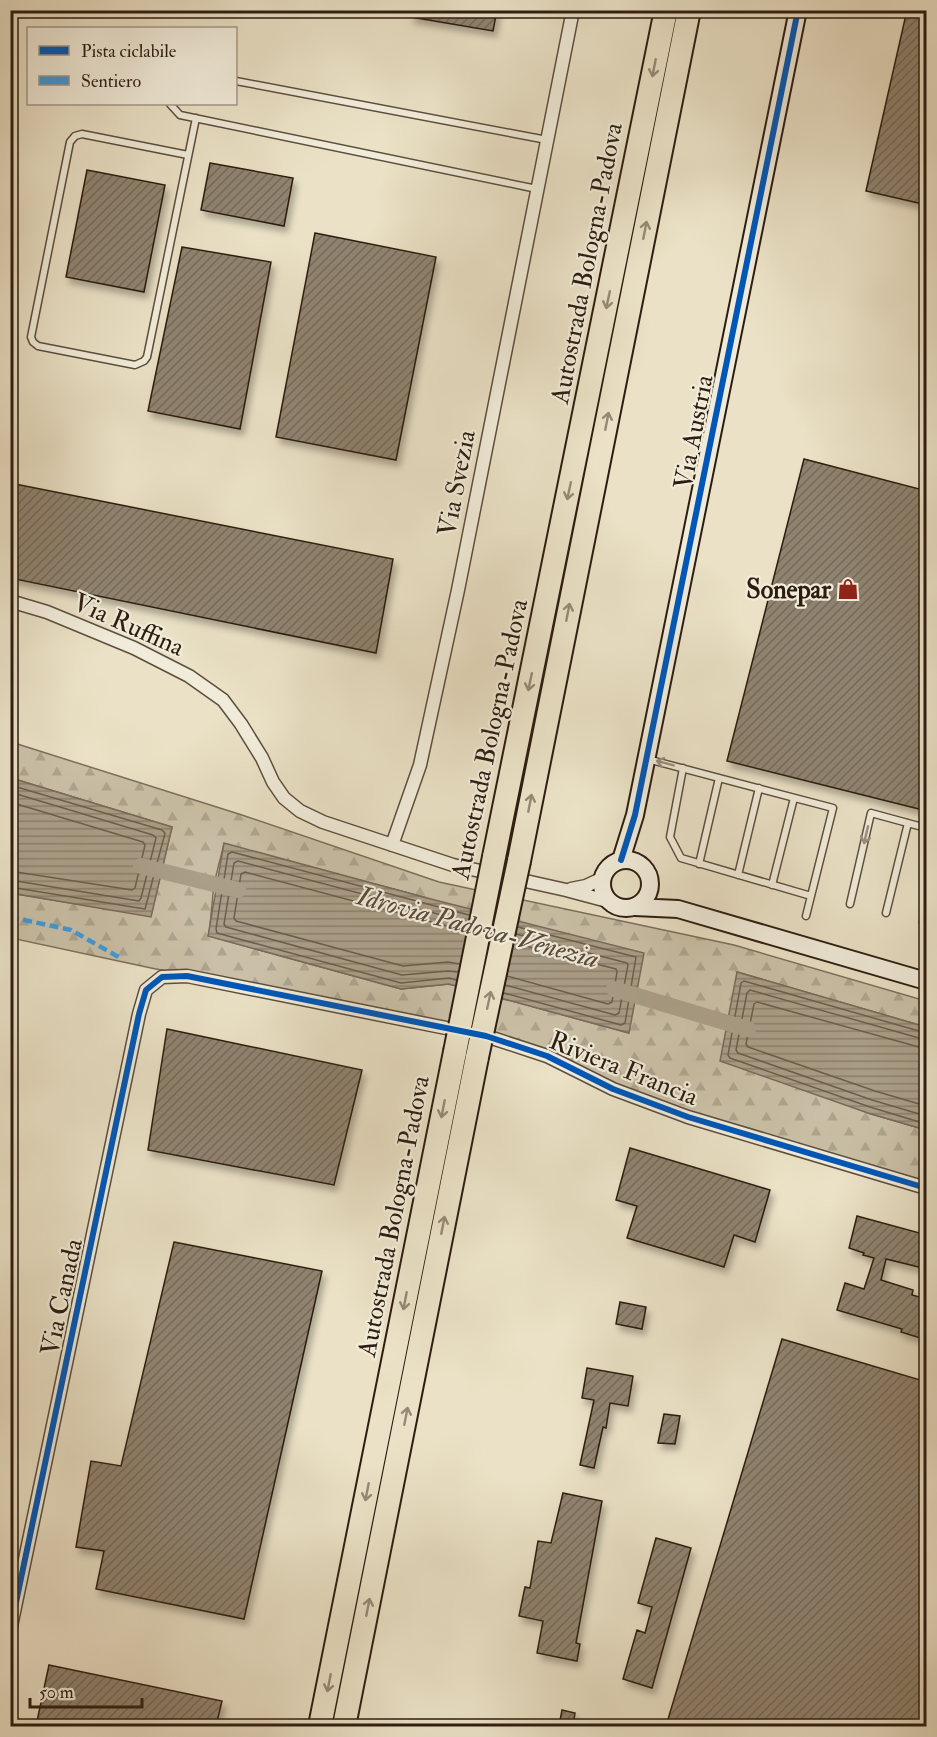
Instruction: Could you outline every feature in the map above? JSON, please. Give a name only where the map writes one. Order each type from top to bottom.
[{"type":"highway","name":"Autostrada Bologna-Padova","points":[[320,1726],[454,1052],[666,10]]},
{"type":"highway","name":"Autostrada Bologna-Padova","points":[[344,1726],[689,10]]},
{"type":"street","name":"Via Svezia","points":[[392,845],[420,765],[458,590],[573,10]]},
{"type":"street","name":"Via Austria","points":[[621,860],[635,814],[647,758],[798,10]]},
{"type":"street","name":"Via Ruffina","points":[[10,601],[47,612],[134,648],[189,676],[223,700],[242,724],[284,798],[300,811],[323,822],[453,865],[611,902]]},
{"type":"street","name":"Via Austria","points":[[635,814],[636,840],[641,864]]},
{"type":"street","points":[[635,907],[646,898],[651,885],[650,877],[641,864],[631,860],[621,860],[606,870],[603,878],[603,891],[618,907],[678,909],[927,981]]},
{"type":"street","points":[[566,890],[586,886],[603,878]]},
{"type":"street","points":[[651,885],[678,909]]},
{"type":"street","name":"Riviera Francia","points":[[162,977],[198,978],[486,1036],[547,1056],[613,1089],[688,1117],[927,1188]]},
{"type":"street","name":"Via Canada","points":[[10,1631],[139,1014],[146,990],[162,977]]},
{"type":"lane","points":[[237,81],[547,140]]},
{"type":"lane","points":[[171,105],[180,115],[537,189]]},
{"type":"lane","points":[[189,155],[82,134],[75,136],[70,142],[31,337],[33,342],[38,346],[135,365],[147,357],[189,155],[196,118]]},
{"type":"lane","points":[[647,758],[833,808],[806,916]]},
{"type":"lane","points":[[682,768],[670,837],[681,858],[811,896]]},
{"type":"lane","points":[[699,864],[718,778]]},
{"type":"lane","points":[[738,875],[759,788]]},
{"type":"lane","points":[[772,885],[794,798]]},
{"type":"lane","points":[[850,904],[871,813],[927,828]]},
{"type":"lane","points":[[886,913],[908,823]]},
{"type":"lane","points":[[923,922],[927,910]]},
{"type":"green space","points":[[11,742],[242,815],[439,882],[734,945],[926,1001],[926,1027],[737,972],[868,1113],[926,1130],[926,1187],[688,1117],[547,1056],[418,1021],[11,938],[10,893],[151,916],[172,827],[11,778]],"holes":[[[224,844],[427,898],[629,1033],[449,984],[401,989],[209,936],[214,884]]]},
{"type":"water","points":[[11,778],[172,827],[151,917],[11,893]]},
{"type":"water","points":[[224,843],[644,953],[629,1033],[449,984],[401,989],[208,936]]},
{"type":"water","points":[[737,972],[926,1027],[926,1130],[868,1113],[720,1061]]},
{"type":"building","points":[[411,10],[497,10],[493,31],[411,17]]},
{"type":"building","points":[[907,10],[927,10],[927,205],[866,191]]},
{"type":"building","points":[[210,163],[293,178],[284,226],[201,210]]},
{"type":"building","points":[[87,170],[165,185],[144,292],[66,277]]},
{"type":"building","points":[[315,233],[436,257],[396,460],[276,437]]},
{"type":"building","points":[[182,247],[271,262],[240,429],[148,411]]},
{"type":"building","name":"Sonepar","points":[[804,459],[927,491],[927,811],[727,761]]},
{"type":"building","points":[[10,483],[393,559],[376,653],[10,578]]},
{"type":"building","points":[[167,1029],[362,1070],[334,1185],[148,1150]]},
{"type":"building","points":[[630,1148],[770,1190],[755,1242],[734,1235],[724,1267],[627,1238],[637,1206],[616,1200]]},
{"type":"building","points":[[857,1216],[927,1235],[927,1269],[886,1259],[881,1280],[913,1290],[912,1295],[927,1299],[927,1340],[901,1332],[902,1329],[837,1310],[845,1283],[864,1289],[874,1258],[849,1248]]},
{"type":"building","points":[[174,1242],[322,1271],[244,1619],[96,1589],[104,1551],[76,1547],[91,1461],[121,1466]]},
{"type":"building","points":[[620,1302],[646,1307],[642,1329],[616,1324]]},
{"type":"building","points":[[782,1339],[927,1382],[927,1726],[666,1726]]},
{"type":"building","points":[[587,1368],[633,1376],[628,1406],[610,1403],[606,1428],[603,1427],[594,1468],[580,1465],[594,1400],[582,1398]]},
{"type":"building","points":[[664,1414],[680,1416],[675,1444],[658,1443]]},
{"type":"building","points":[[563,1493],[602,1501],[576,1643],[580,1644],[577,1661],[537,1653],[543,1621],[519,1616],[525,1587],[530,1588],[538,1541],[551,1543]]},
{"type":"building","points":[[656,1538],[691,1548],[652,1688],[623,1679],[637,1630],[645,1633],[652,1607],[638,1603]]},
{"type":"building","points":[[49,1665],[222,1701],[216,1726],[36,1726]]},
{"type":"building","points":[[562,1710],[575,1713],[573,1726],[559,1726]]},
{"type":"waterway","name":"Idrovia Padova-Venezia","points":[[141,866],[238,890]]},
{"type":"waterway","name":"Idrovia Padova-Venezia","points":[[614,989],[748,1029]]},
{"type":"marked path","points":[[10,917],[71,930],[122,959]]},
{"type":"cycle path","points":[[621,860],[635,815],[798,10]]},
{"type":"cycle path","points":[[10,1631],[139,1014],[146,990],[162,977],[187,976],[486,1036],[547,1056],[613,1089],[688,1117],[926,1188]]},
{"type":"place","name":"Sonepar","points":[[848,589]]}]
